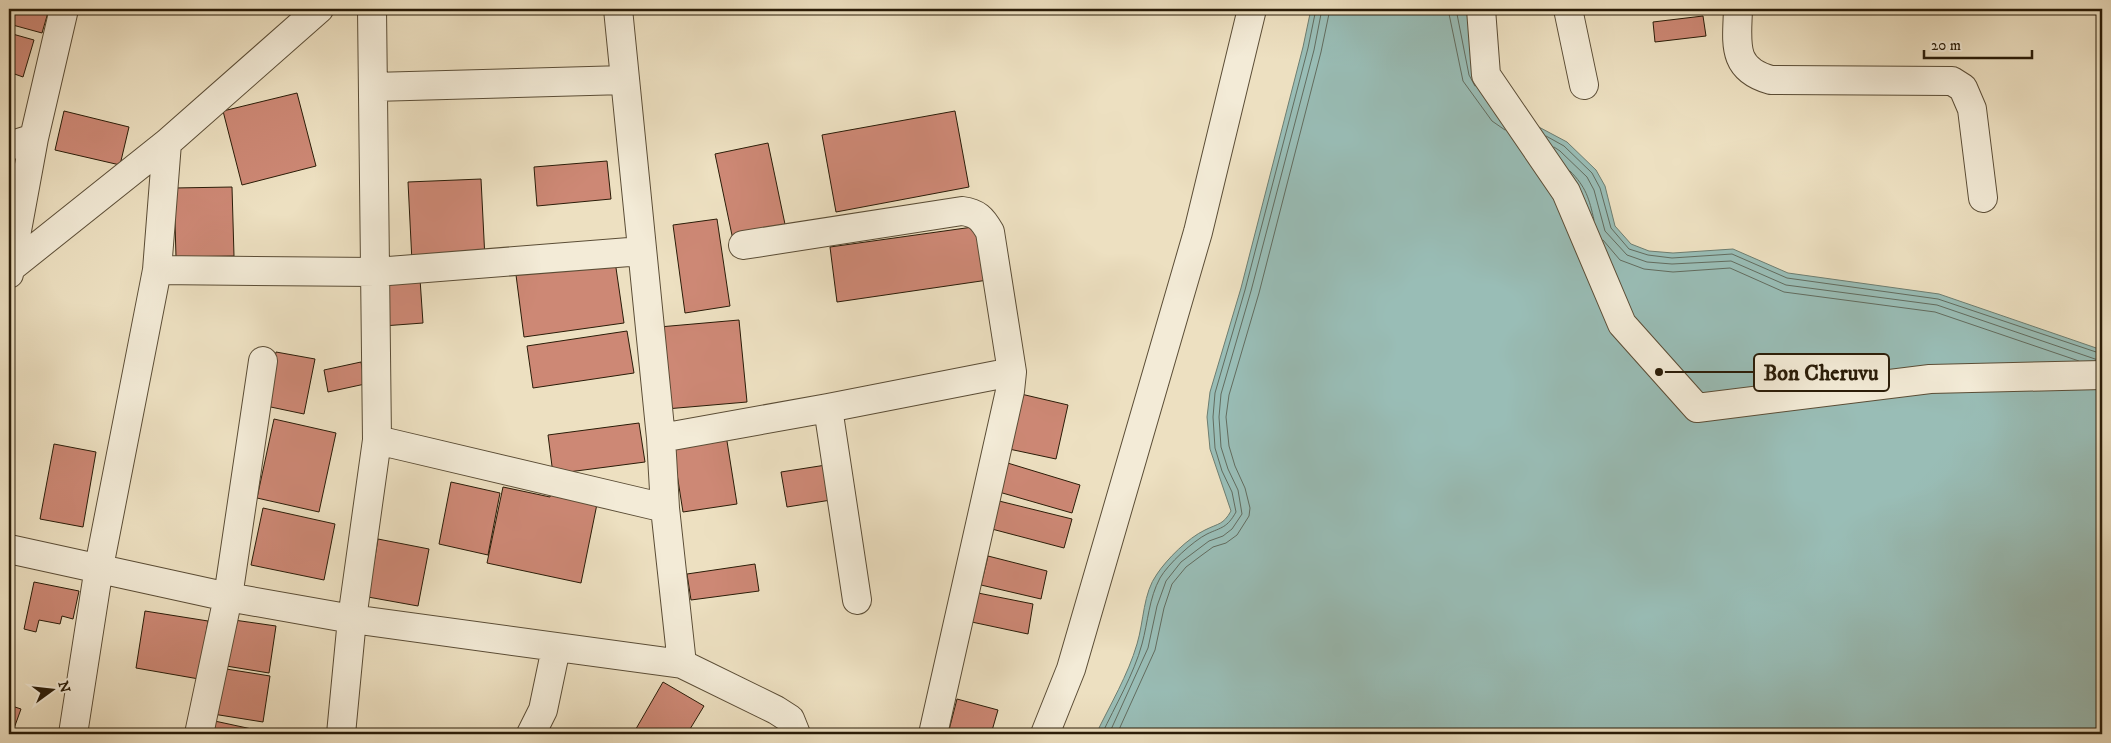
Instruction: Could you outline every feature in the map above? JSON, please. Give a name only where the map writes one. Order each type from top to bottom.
[{"type":"street","points":[[9,271],[34,138],[64,9]]},
{"type":"street","points":[[9,271],[167,143],[319,9]]},
{"type":"street","points":[[341,734],[352,619],[377,440],[372,9]]},
{"type":"street","points":[[618,9],[661,438],[665,508],[682,664]]},
{"type":"street","points":[[1045,734],[1071,669],[1198,232],[1252,9]]},
{"type":"street","points":[[1481,9],[1486,75],[1566,192],[1622,324],[1697,408],[1930,379],[2102,375]]},
{"type":"street","points":[[1568,9],[1584,85]]},
{"type":"street","points":[[1738,9],[1737,51],[1744,66],[1758,77],[1771,80],[1952,81],[1963,88],[1972,109],[1983,198]]},
{"type":"street","points":[[373,87],[625,80]]},
{"type":"street","points":[[9,146],[34,138]]},
{"type":"street","points":[[74,734],[98,567],[157,270],[167,143]]},
{"type":"street","points":[[743,245],[962,211],[975,213],[983,220],[990,232],[1012,372],[1010,391],[933,734]]},
{"type":"street","points":[[157,270],[376,272],[642,251]]},
{"type":"street","points":[[199,734],[228,597],[262,361]]},
{"type":"street","points":[[661,438],[1012,372]]},
{"type":"street","points":[[828,408],[857,600]]},
{"type":"street","points":[[377,440],[665,508]]},
{"type":"street","points":[[9,549],[228,597],[352,619],[682,664],[776,710],[790,719],[796,734]]},
{"type":"street","points":[[531,734],[543,710],[556,648]]},
{"type":"water","points":[[1311,9],[1466,9],[1480,73],[1505,109],[1567,142],[1596,170],[1605,186],[1615,226],[1631,244],[1649,251],[1673,253],[1733,249],[1788,273],[1939,294],[2102,350],[2102,734],[1096,734],[1133,656],[1146,598],[1152,582],[1161,568],[1178,549],[1198,534],[1223,521],[1231,511],[1210,449],[1207,417],[1210,392],[1241,288]]},
{"type":"building","points":[[9,9],[49,9],[42,33],[9,24]]},
{"type":"building","points":[[1703,16],[1706,36],[1655,42],[1653,22]]},
{"type":"building","points":[[9,33],[34,40],[23,77],[9,72]]},
{"type":"building","points":[[297,93],[316,166],[242,185],[223,111]]},
{"type":"building","points":[[64,111],[129,127],[120,165],[55,150]]},
{"type":"building","points":[[955,111],[969,187],[836,212],[822,135]]},
{"type":"building","points":[[768,143],[786,229],[733,240],[715,154]]},
{"type":"building","points":[[607,161],[611,199],[537,206],[534,167]]},
{"type":"building","points":[[481,179],[485,259],[412,262],[408,182]]},
{"type":"building","points":[[232,187],[234,256],[176,257],[174,188]]},
{"type":"building","points":[[717,219],[730,306],[685,313],[673,225]]},
{"type":"building","points":[[980,226],[988,280],[837,302],[830,247]]},
{"type":"building","points":[[615,261],[624,323],[524,337],[516,275]]},
{"type":"building","points":[[420,279],[423,323],[383,326],[381,281]]},
{"type":"building","points":[[739,320],[747,402],[666,409],[659,327]]},
{"type":"building","points":[[627,331],[634,373],[533,388],[527,346]]},
{"type":"building","points":[[276,352],[315,359],[304,414],[266,406]]},
{"type":"building","points":[[361,362],[365,384],[328,392],[324,370]]},
{"type":"building","points":[[1021,394],[1068,405],[1056,459],[1009,449]]},
{"type":"building","points":[[274,419],[336,433],[319,512],[257,498]]},
{"type":"building","points":[[639,423],[645,462],[553,474],[548,435]]},
{"type":"building","points":[[726,435],[737,504],[683,512],[672,442]]},
{"type":"building","points":[[54,444],[96,452],[83,527],[40,519]]},
{"type":"building","points":[[1001,461],[1080,485],[1072,513],[992,490]]},
{"type":"building","points":[[826,465],[831,500],[787,507],[781,472]]},
{"type":"building","points":[[451,482],[500,493],[488,555],[439,544]]},
{"type":"building","points":[[503,487],[550,497],[551,494],[597,504],[581,583],[487,563]]},
{"type":"building","points":[[995,500],[1072,519],[1064,548],[988,528]]},
{"type":"building","points":[[263,508],[335,524],[324,580],[251,565]]},
{"type":"building","points":[[378,539],[429,549],[418,606],[368,597]]},
{"type":"building","points":[[988,556],[1047,571],[1041,599],[981,585]]},
{"type":"building","points":[[755,564],[759,591],[691,600],[687,574]]},
{"type":"building","points":[[34,582],[79,591],[73,619],[62,616],[60,624],[39,620],[36,632],[24,629]]},
{"type":"building","points":[[973,592],[1033,604],[1028,634],[967,621]]},
{"type":"building","points":[[145,611],[208,621],[199,679],[136,668]]},
{"type":"building","points":[[227,619],[276,626],[269,673],[220,665]]},
{"type":"building","points":[[220,668],[270,676],[263,722],[213,714]]},
{"type":"building","points":[[663,682],[704,706],[687,734],[633,734]]},
{"type":"building","points":[[957,699],[998,710],[991,734],[964,734],[949,730]]},
{"type":"building","points":[[9,705],[21,709],[12,734],[9,734]]},
{"type":"building","points":[[210,720],[261,731],[261,734],[207,734]]},
{"type":"place","name":"Bon Cheruvu","points":[[1659,372]]}]
